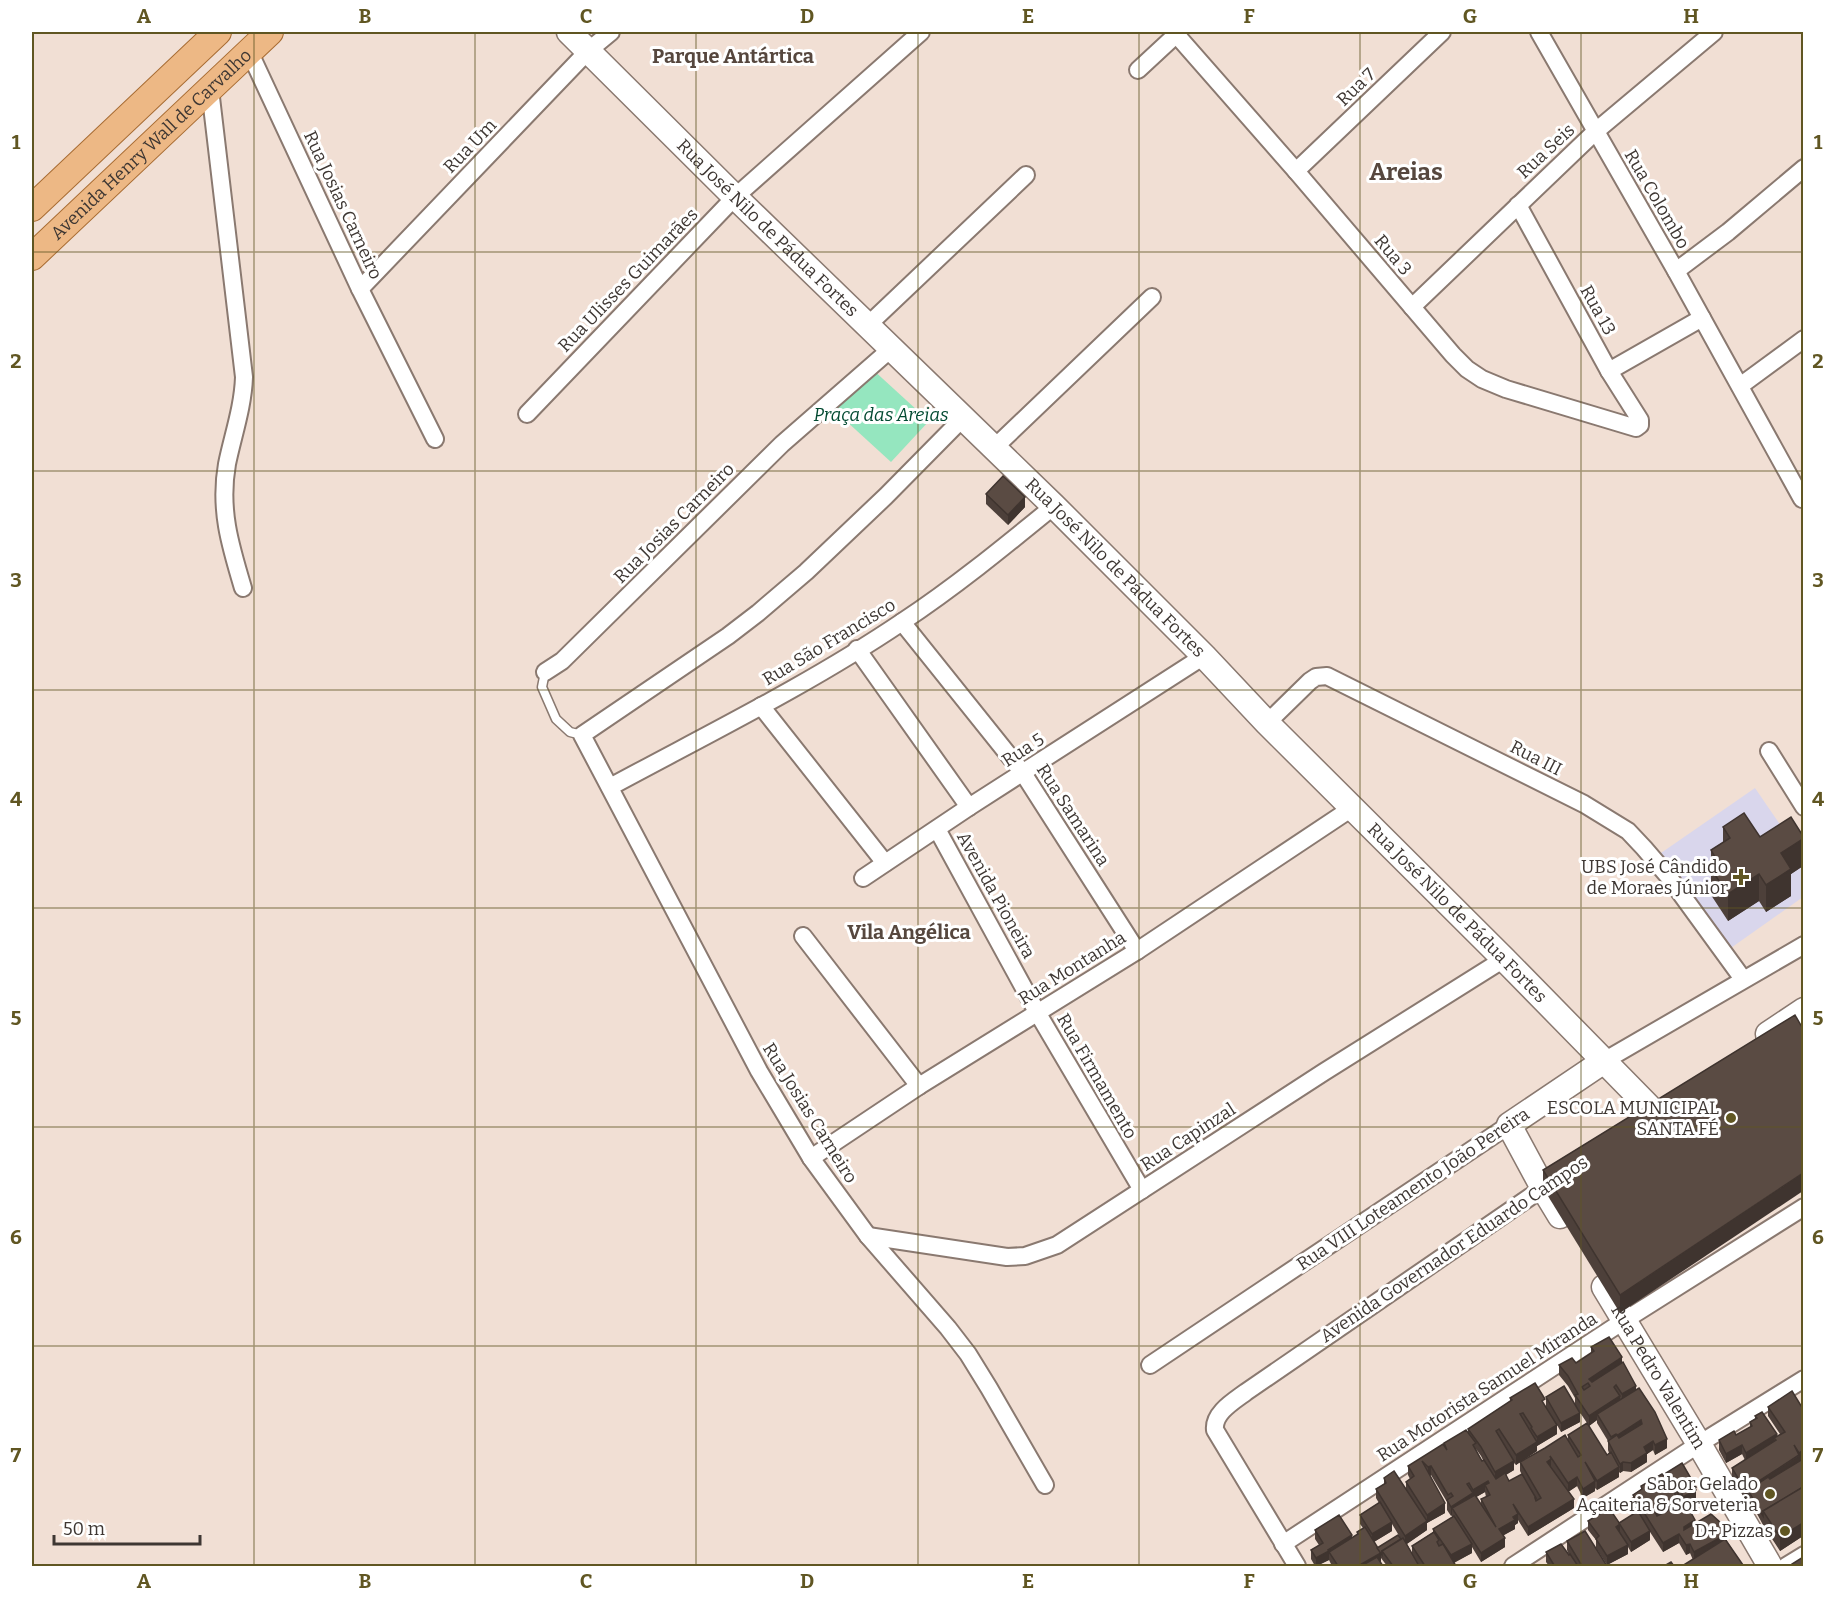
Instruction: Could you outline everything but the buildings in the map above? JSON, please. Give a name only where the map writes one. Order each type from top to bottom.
[{"type":"main road","name":"Avenida Henry Wall de Carvalho","points":[[32,207],[218,32]]},
{"type":"main road","name":"Avenida Henry Wall de Carvalho","points":[[32,257],[270,32]]},
{"type":"main road","points":[[54,187],[75,216]]},
{"type":"street","name":"Rua José Nilo de Pádua Fortes","points":[[569,32],[1204,656],[1267,723],[1654,1112]]},
{"type":"street","name":"Rua Um","points":[[360,289],[588,51],[611,32]]},
{"type":"street","name":"Rua Ulisses Guimarães","points":[[527,414],[735,197],[921,32]]},
{"type":"street","name":"Rua 3","points":[[1177,32],[1412,308],[1467,369],[1482,379],[1506,389],[1632,428]]},
{"type":"street","points":[[1138,70],[1177,32]]},
{"type":"street","name":"Rua 7","points":[[1296,171],[1442,32]]},
{"type":"street","name":"Rua Colombo","points":[[1539,32],[1676,271],[1802,499]]},
{"type":"street","name":"Rua Seis","points":[[1412,308],[1694,38],[1714,32]]},
{"type":"street","name":"Rua Josias Carneiro","points":[[249,51],[360,289],[435,439]]},
{"type":"street","points":[[210,88],[244,377],[242,400],[227,466],[224,503],[228,536],[243,588]]},
{"type":"street","points":[[1676,271],[1728,232],[1803,168]]},
{"type":"street","points":[[868,325],[1026,175]]},
{"type":"street","name":"Rua 13","points":[[1518,205],[1609,371],[1640,420],[1638,427],[1632,428]]},
{"type":"street","points":[[994,448],[1152,297]]},
{"type":"street","points":[[1609,371],[1702,318]]},
{"type":"street","points":[[1740,386],[1803,339]]},
{"type":"street","name":"Rua Josias Carneiro","points":[[545,672],[562,661],[782,444],[892,348]]},
{"type":"street","points":[[582,735],[728,636],[758,613],[806,572],[886,496],[963,418]]},
{"type":"street","name":"Rua São Francisco","points":[[610,787],[761,706],[902,622],[974,570],[1054,507]]},
{"type":"street","name":"Rua Samarina","points":[[902,622],[1023,773],[1137,951]]},
{"type":"street","points":[[857,649],[969,807]]},
{"type":"street","name":"Rua 5","points":[[863,878],[1204,656]]},
{"type":"street","name":"Rua III","points":[[1267,723],[1310,681],[1316,677],[1327,676],[1584,804],[1628,831],[1644,848],[1697,914],[1743,979]]},
{"type":"street","points":[[761,706],[885,863]]},
{"type":"street","name":"Rua Josias Carneiro","points":[[582,735],[759,1071],[812,1158],[868,1236],[968,1354],[1045,1485]]},
{"type":"street","points":[[1769,751],[1803,807]]},
{"type":"street","name":"Rua Montanha","points":[[812,1158],[919,1086],[1137,951],[1352,808]]},
{"type":"street","name":"Avenida Pioneira","points":[[937,829],[1037,1012]]},
{"type":"street","points":[[803,936],[919,1086]]},
{"type":"street","name":"Rua VIII Loteamento João Pereira","points":[[1150,1365],[1604,1061],[1803,945]]},
{"type":"street","name":"Rua Capinzal","points":[[868,1236],[1007,1257],[1025,1256],[1057,1245],[1324,1072],[1504,959]]},
{"type":"street","points":[[1748,1048],[1803,1010]]},
{"type":"street","name":"Rua Firmamento","points":[[1037,1012],[1142,1190]]},
{"type":"street","points":[[1509,1125],[1552,1182],[1574,1239]]},
{"type":"street","name":"Avenida Governador Eduardo Campos","points":[[1283,1544],[1220,1440],[1214,1427],[1220,1415],[1246,1392],[1552,1182]]},
{"type":"street","name":"Rua Motorista Samuel Miranda","points":[[1283,1544],[1625,1320],[1803,1207]]},
{"type":"street","name":"Rua Pedro Valentim","points":[[1593,1270],[1625,1320],[1770,1566]]},
{"type":"street","points":[[1513,1566],[1803,1379]]},
{"type":"street","points":[[1283,1544],[1297,1566]]},
{"type":"street","points":[[1786,1566],[1803,1555]]},
{"type":"lane","name":"Rua Josias Carneiro","points":[[545,672],[542,687],[556,719],[570,732],[582,735]]},
{"type":"shaded area","name":"UBS José Cândido de Moraes Júnior","points":[[1755,788],[1803,858],[1803,897],[1728,950],[1661,853]]},
{"type":"green space","name":"Praça das Areias","points":[[871,368],[929,421],[891,462],[833,409]]},
{"type":"place","name":"UBS José Cândido de Moraes Júnior","points":[[1741,877]]},
{"type":"place","name":"ESCOLA MUNICIPAL SANTA FÉ","points":[[1731,1118]]},
{"type":"place","name":"Sabor Gelado Açaiteria & Sorveteria","points":[[1770,1494]]},
{"type":"place","name":"D+ Pizzas","points":[[1785,1531]]},
{"type":"district","name":"Parque Antártica","points":[[733,56]]},
{"type":"district","name":"Areias","points":[[1406,172]]},
{"type":"district","name":"Vila Angélica","points":[[909,932]]}]
